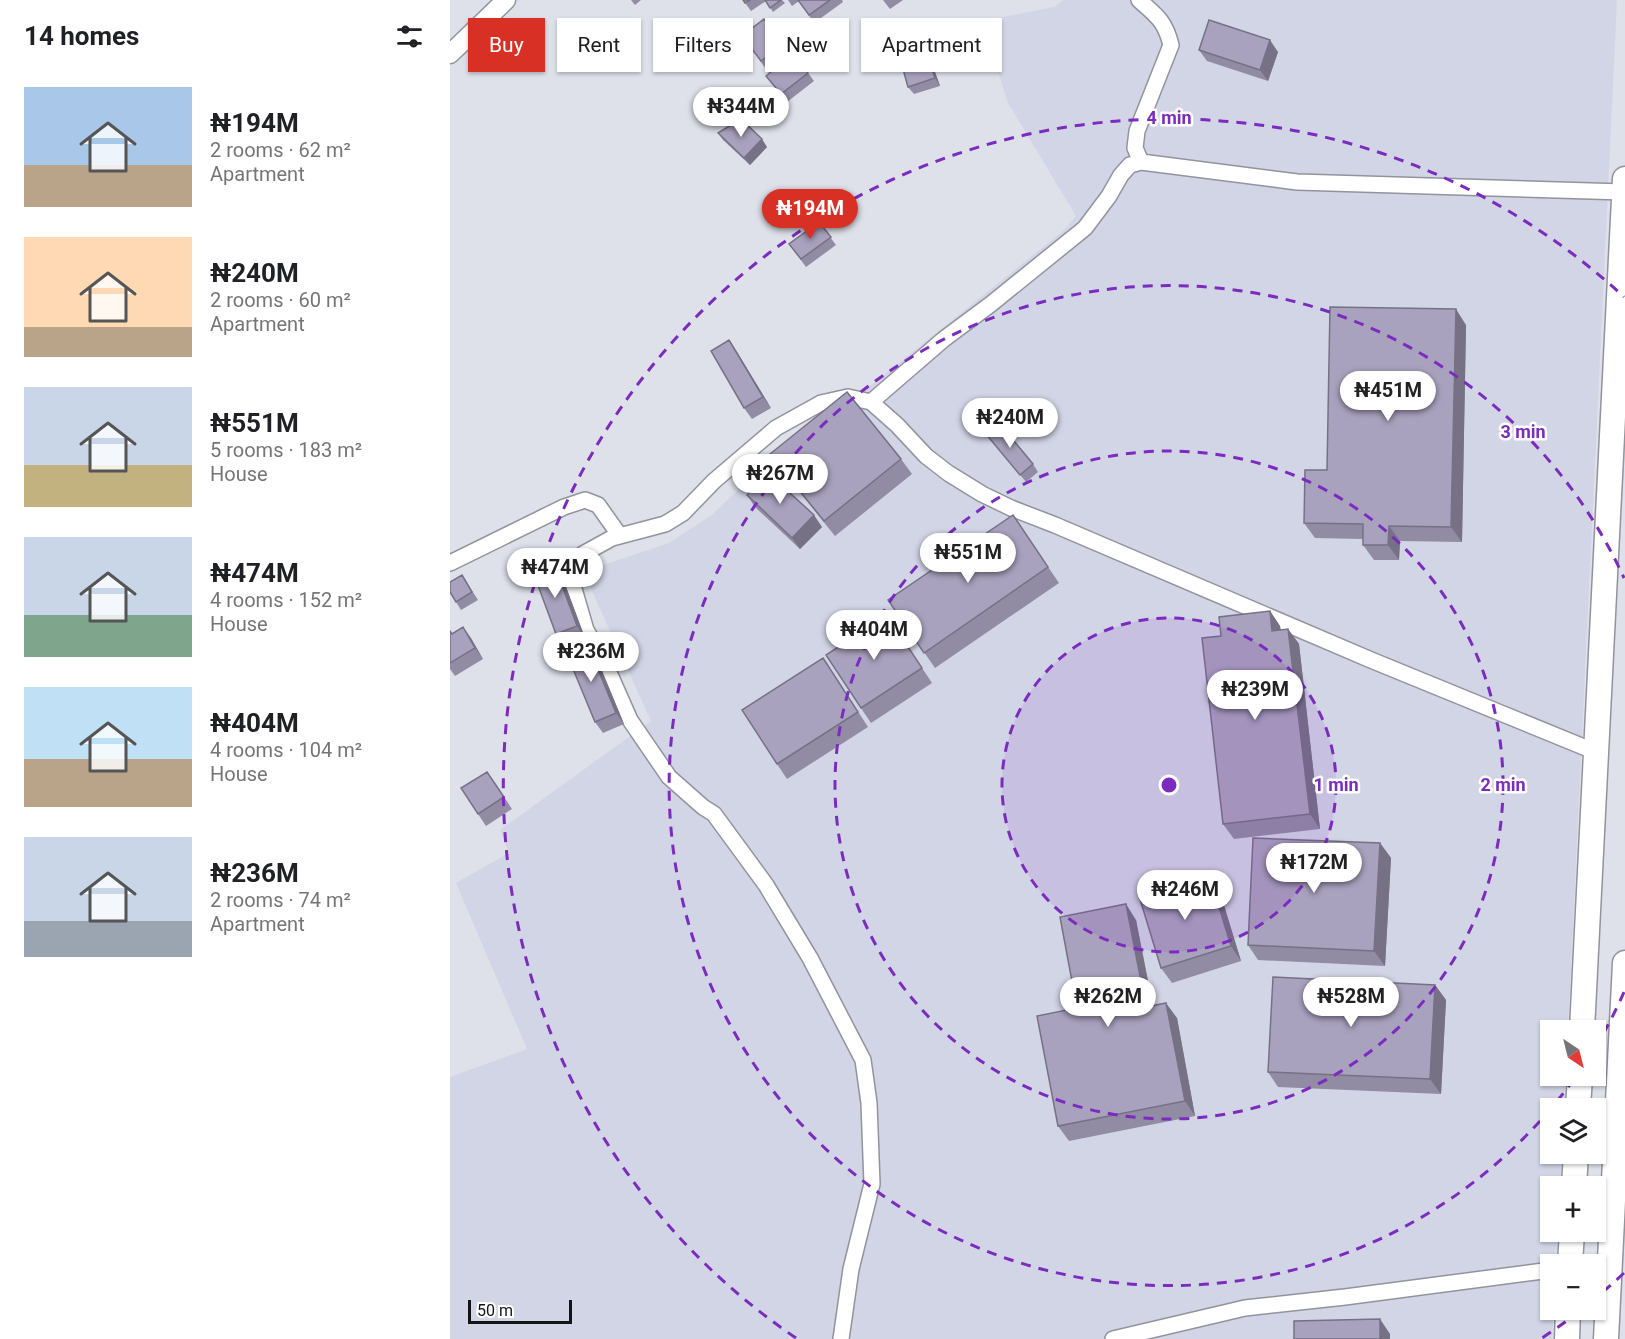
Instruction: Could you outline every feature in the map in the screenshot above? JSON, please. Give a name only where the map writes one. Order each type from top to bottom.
[{"type":"highway","points":[[1583,1020],[1625,179]]},
{"type":"highway","points":[[1606,1339],[1619,1193],[1625,963]]},
{"type":"highway","points":[[1567,1339],[1568,1320]]},
{"type":"street","points":[[450,54],[506,0]]},
{"type":"street","points":[[1139,0],[1158,18],[1167,31],[1171,45],[1137,132],[1135,148],[1141,162]]},
{"type":"street","points":[[871,402],[944,339],[1085,228],[1130,165],[1141,162],[1297,182],[1624,192]]},
{"type":"street","points":[[841,1339],[851,1269],[872,1184],[868,1103],[863,1060],[810,958],[766,885],[714,814],[669,777],[630,720],[603,659],[586,630],[572,582],[574,568],[583,554],[612,538],[665,524],[683,513],[714,481],[776,428],[821,403],[848,397],[871,402],[897,425],[926,456],[982,494],[1371,660],[1596,752]]},
{"type":"street","points":[[450,562],[564,507],[585,500],[598,506],[620,536]]},
{"type":"street","points":[[1113,1339],[1245,1308],[1540,1271]]},
{"type":"shaded area","points":[[1063,0],[1617,0],[1568,1020],[1540,1020],[1540,1086],[1565,1086],[1565,1098],[1540,1098],[1540,1164],[1561,1164],[1561,1176],[1540,1176],[1540,1242],[1557,1242],[1557,1254],[1540,1254],[1540,1320],[1553,1320],[1552,1339],[450,1339],[450,1077],[527,1049],[456,883],[509,853],[500,830],[651,721],[591,589],[591,569],[669,543],[713,514],[779,450],[870,386],[1063,231],[1076,216],[1008,103],[998,72],[1002,72],[1002,18],[997,18],[1054,7]]},
{"type":"building","points":[[765,0],[781,0],[770,8]]},
{"type":"building","points":[[798,0],[830,0],[809,15]]},
{"type":"building","points":[[765,20],[765,58],[761,61],[753,50],[753,28]]},
{"type":"building","points":[[1209,20],[1270,40],[1260,70],[1199,50]]},
{"type":"building","points":[[771,72],[808,73],[781,94],[766,76]]},
{"type":"building","points":[[904,72],[933,72],[935,78],[908,87]]},
{"type":"building","points":[[741,119],[762,139],[744,158],[718,133]]},
{"type":"building","points":[[819,222],[831,237],[801,259],[789,244]]},
{"type":"building","points":[[1330,307],[1456,309],[1451,527],[1389,526],[1388,545],[1363,545],[1363,524],[1304,523],[1305,470],[1327,470]]},
{"type":"building","points":[[729,340],[763,397],[744,408],[711,351]]},
{"type":"building","points":[[847,392],[901,459],[824,521],[770,454]]},
{"type":"building","points":[[999,423],[1033,464],[1020,475],[986,434]]},
{"type":"building","points":[[768,473],[814,515],[792,538],[747,495]]},
{"type":"building","points":[[1013,515],[1048,567],[924,653],[888,600]]},
{"type":"building","points":[[554,564],[577,626],[556,634],[533,572]]},
{"type":"building","points":[[462,575],[472,592],[456,602],[450,592],[450,582]]},
{"type":"building","points":[[1270,611],[1272,631],[1288,629],[1310,814],[1223,824],[1202,638],[1221,636],[1219,617]]},
{"type":"building","points":[[887,615],[922,668],[861,708],[826,655]]},
{"type":"building","points":[[463,627],[475,648],[450,663],[450,631],[452,634]]},
{"type":"building","points":[[587,643],[616,713],[595,722],[566,652]]},
{"type":"building","points":[[823,658],[858,712],[777,764],[742,710]]},
{"type":"building","points":[[487,772],[504,797],[478,814],[461,788]]},
{"type":"building","points":[[1253,838],[1380,843],[1374,951],[1248,945]]},
{"type":"building","points":[[1209,874],[1231,946],[1161,968],[1139,896]]},
{"type":"building","points":[[1126,904],[1146,1007],[1166,1003],[1185,1101],[1058,1126],[1037,1016],[1077,1008],[1060,917]]},
{"type":"building","points":[[1273,977],[1435,985],[1430,1079],[1268,1072]]},
{"type":"building","points":[[1380,1319],[1380,1339],[1294,1339],[1294,1321]]}]
